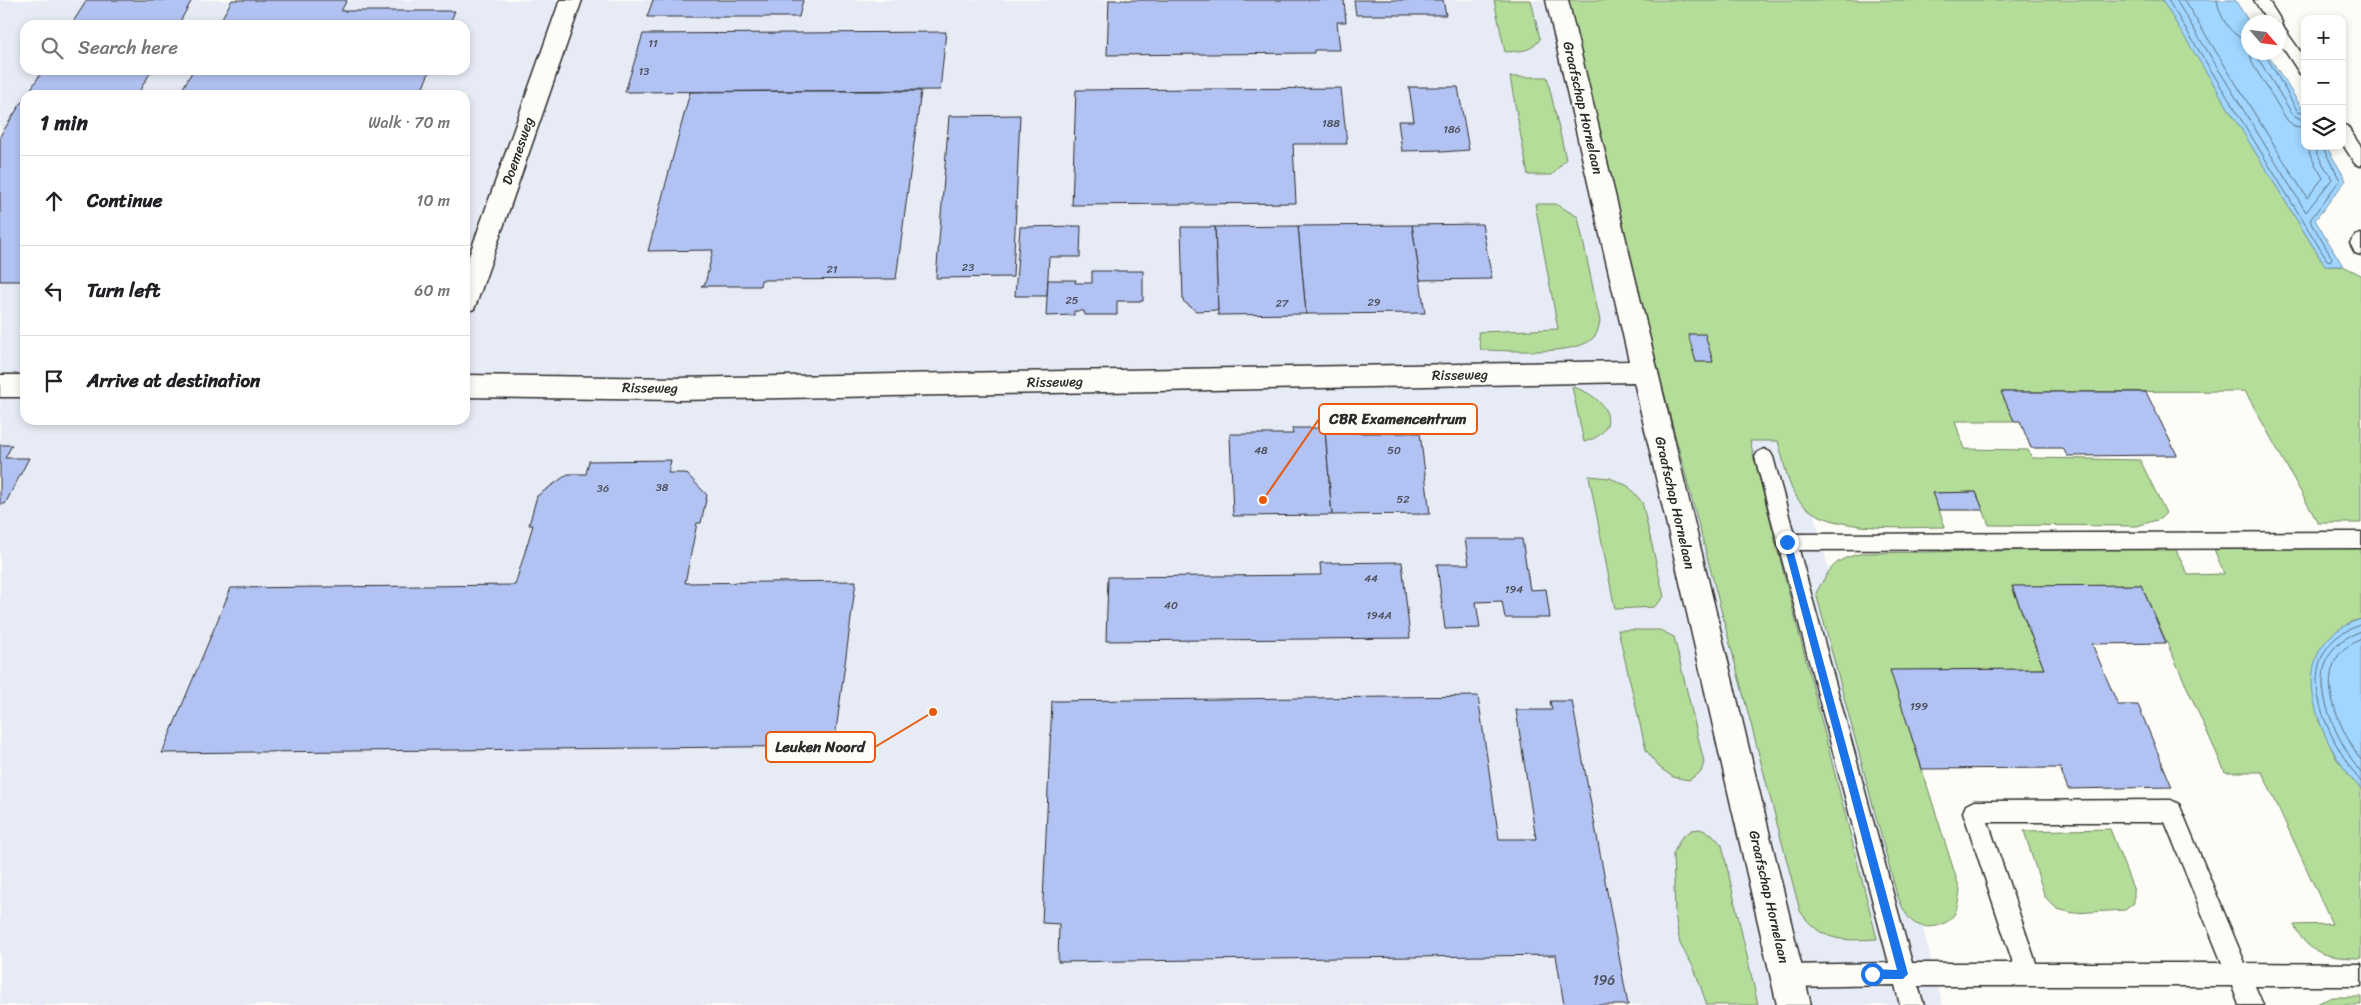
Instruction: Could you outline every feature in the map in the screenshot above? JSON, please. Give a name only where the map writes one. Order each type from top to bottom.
[{"type":"street","name":"Doemesweg","points":[[470,288],[571,0]]},
{"type":"street","name":"Graafschap Hornelaan","points":[[1557,0],[1794,1005]]},
{"type":"street","name":"Risseweg","points":[[470,386],[679,389],[1644,371]]},
{"type":"street","points":[[0,386],[20,386]]},
{"type":"lane","points":[[2261,0],[2271,15]]},
{"type":"lane","points":[[2286,40],[2301,64]]},
{"type":"lane","points":[[2346,136],[2361,160]]},
{"type":"lane","points":[[2361,240],[2358,243],[2361,248]]},
{"type":"lane","points":[[1764,457],[1912,1005]]},
{"type":"lane","points":[[1787,542],[2361,540]]},
{"type":"lane","points":[[2028,974],[1974,812],[2171,811],[2251,1005]]},
{"type":"lane","points":[[1787,976],[1903,974],[2361,975]]},
{"type":"shaded area","points":[[0,0],[1679,0],[1943,1005],[0,1005]]},
{"type":"green space","points":[[1494,0],[1531,0],[1540,39],[1537,43],[1529,49],[1505,52]]},
{"type":"green space","points":[[1568,0],[2163,0],[2325,266],[2343,266],[2361,275],[2361,523],[2318,523],[2245,391],[2002,392],[2014,421],[1955,421],[1964,449],[2028,450],[2032,458],[2140,460],[2166,513],[2160,519],[2137,526],[1989,525],[1976,492],[1933,493],[1945,527],[1885,528],[1841,523],[1821,516],[1805,507],[1794,493],[1778,441],[1750,441],[1877,939],[1853,940],[1824,934],[1816,929],[1800,911],[1645,320]]},
{"type":"green space","points":[[1510,77],[1547,77],[1566,159],[1552,175],[1528,175]]},
{"type":"green space","points":[[1535,204],[1556,204],[1578,217],[1600,321],[1597,333],[1587,343],[1559,350],[1481,350],[1478,332],[1558,329]]},
{"type":"green space","points":[[1572,387],[1594,397],[1602,405],[1608,421],[1605,429],[1597,437],[1584,442]]},
{"type":"green space","points":[[1589,476],[1610,478],[1628,486],[1642,502],[1664,597],[1654,607],[1615,609]]},
{"type":"green space","points":[[2175,548],[2188,575],[2224,574],[2214,549],[2361,548],[2361,619],[2350,622],[2318,719],[2336,758],[2361,789],[2361,958],[2330,956],[2313,949],[2306,943],[2294,925],[2332,924],[2262,772],[2225,772],[2141,585],[2012,587],[2044,669],[1891,671],[1960,890],[1955,913],[1947,922],[1930,927],[1913,922],[1905,913],[1897,895],[1816,593],[1830,570],[1839,561],[1864,553]]},
{"type":"green space","points":[[1618,630],[1660,630],[1674,637],[1704,762],[1701,772],[1689,780],[1673,777],[1659,767],[1646,750]]},
{"type":"green space","points":[[1700,829],[1712,834],[1722,845],[1758,1005],[1707,1005],[1694,968],[1680,944],[1675,914],[1673,854],[1681,838],[1692,830]]},
{"type":"green space","points":[[2110,829],[2134,891],[2134,903],[2125,910],[2073,913],[2057,909],[2045,897],[2024,831]]},
{"type":"green space","points":[[2333,997],[2361,997],[2361,1005],[2313,1005]]},
{"type":"water","points":[[2162,0],[2235,0],[2245,15],[2241,15],[2241,60],[2271,60],[2301,107],[2301,150],[2328,150],[2346,180],[2315,220],[2343,266],[2325,266]]},
{"type":"water","points":[[2361,619],[2361,789],[2345,770],[2331,747],[2320,723],[2313,697],[2313,673],[2320,651],[2335,632]]},
{"type":"building","points":[[87,0],[192,0],[181,20],[74,20]]},
{"type":"building","points":[[232,0],[347,0],[341,11],[455,11],[451,20],[221,20]]},
{"type":"building","points":[[653,0],[803,0],[799,17],[647,17]]},
{"type":"building","points":[[1109,0],[1344,0],[1346,22],[1337,22],[1340,50],[1314,50],[1314,53],[1107,55]]},
{"type":"building","points":[[1354,0],[1443,0],[1446,15],[1356,15]]},
{"type":"building","points":[[946,32],[940,90],[625,92],[643,34]]},
{"type":"building","points":[[40,75],[149,75],[140,90],[30,90]]},
{"type":"building","points":[[190,75],[428,75],[422,90],[182,90]]},
{"type":"building","points":[[1409,87],[1458,87],[1469,150],[1441,152],[1441,150],[1402,151],[1398,121],[1414,121]]},
{"type":"building","points":[[1341,88],[1347,144],[1293,144],[1296,203],[1072,205],[1076,90]]},
{"type":"building","points":[[921,91],[896,279],[761,280],[760,286],[701,286],[705,284],[713,250],[648,251],[690,92]]},
{"type":"building","points":[[20,105],[20,281],[0,281],[0,136]]},
{"type":"building","points":[[1020,115],[1013,277],[936,278],[949,116]]},
{"type":"building","points":[[1482,224],[1492,279],[1420,280],[1412,225]]},
{"type":"building","points":[[1412,225],[1425,313],[1306,314],[1298,226]]},
{"type":"building","points":[[1081,226],[1080,257],[1049,257],[1047,296],[1015,296],[1020,227]]},
{"type":"building","points":[[1298,226],[1306,314],[1218,315],[1215,227]]},
{"type":"building","points":[[1181,227],[1215,227],[1218,310],[1196,311],[1183,301]]},
{"type":"building","points":[[1092,271],[1143,271],[1143,301],[1117,301],[1117,315],[1085,315],[1084,311],[1074,311],[1074,315],[1046,316],[1048,280],[1076,280],[1075,283],[1092,283]]},
{"type":"building","points":[[1688,334],[1705,334],[1713,362],[1696,362]]},
{"type":"building","points":[[2001,392],[2146,392],[2177,455],[2067,456],[2063,448],[2031,448],[2020,421],[2014,421]]},
{"type":"building","points":[[1324,417],[1332,515],[1233,516],[1230,434],[1293,434],[1292,428],[1324,428]]},
{"type":"building","points":[[1324,417],[1325,427],[1357,427],[1357,433],[1420,433],[1430,514],[1332,515]]},
{"type":"building","points":[[0,445],[12,445],[5,458],[29,458],[5,504],[0,504]]},
{"type":"building","points":[[671,460],[668,473],[686,473],[707,495],[701,523],[697,523],[685,583],[856,581],[834,746],[162,753],[231,588],[515,585],[533,525],[529,525],[537,496],[568,474],[586,474],[589,461]]},
{"type":"building","points":[[1976,492],[1983,510],[1939,510],[1932,493]]},
{"type":"building","points":[[1465,539],[1522,539],[1530,590],[1546,589],[1550,618],[1505,618],[1502,601],[1476,602],[1480,628],[1445,629],[1437,564],[1469,564]]},
{"type":"building","points":[[1402,562],[1410,638],[1106,641],[1108,577],[1321,575],[1320,563]]},
{"type":"building","points":[[2141,585],[2166,643],[2092,644],[2118,705],[2138,705],[2172,787],[2068,789],[2060,768],[1922,769],[1890,670],[2044,669],[2012,586]]},
{"type":"building","points":[[1478,696],[1499,839],[1536,839],[1516,710],[1552,710],[1550,701],[1572,701],[1628,1005],[1564,1005],[1556,955],[1058,962],[1059,924],[1042,923],[1052,701]]},
{"type":"place","name":"CBR Examencentrum","points":[[1263,500]]},
{"type":"place","name":"Leuken Noord","points":[[933,712]]},
{"type":"route","points":[[1787,542],[1903,974],[1872,974]]}]
